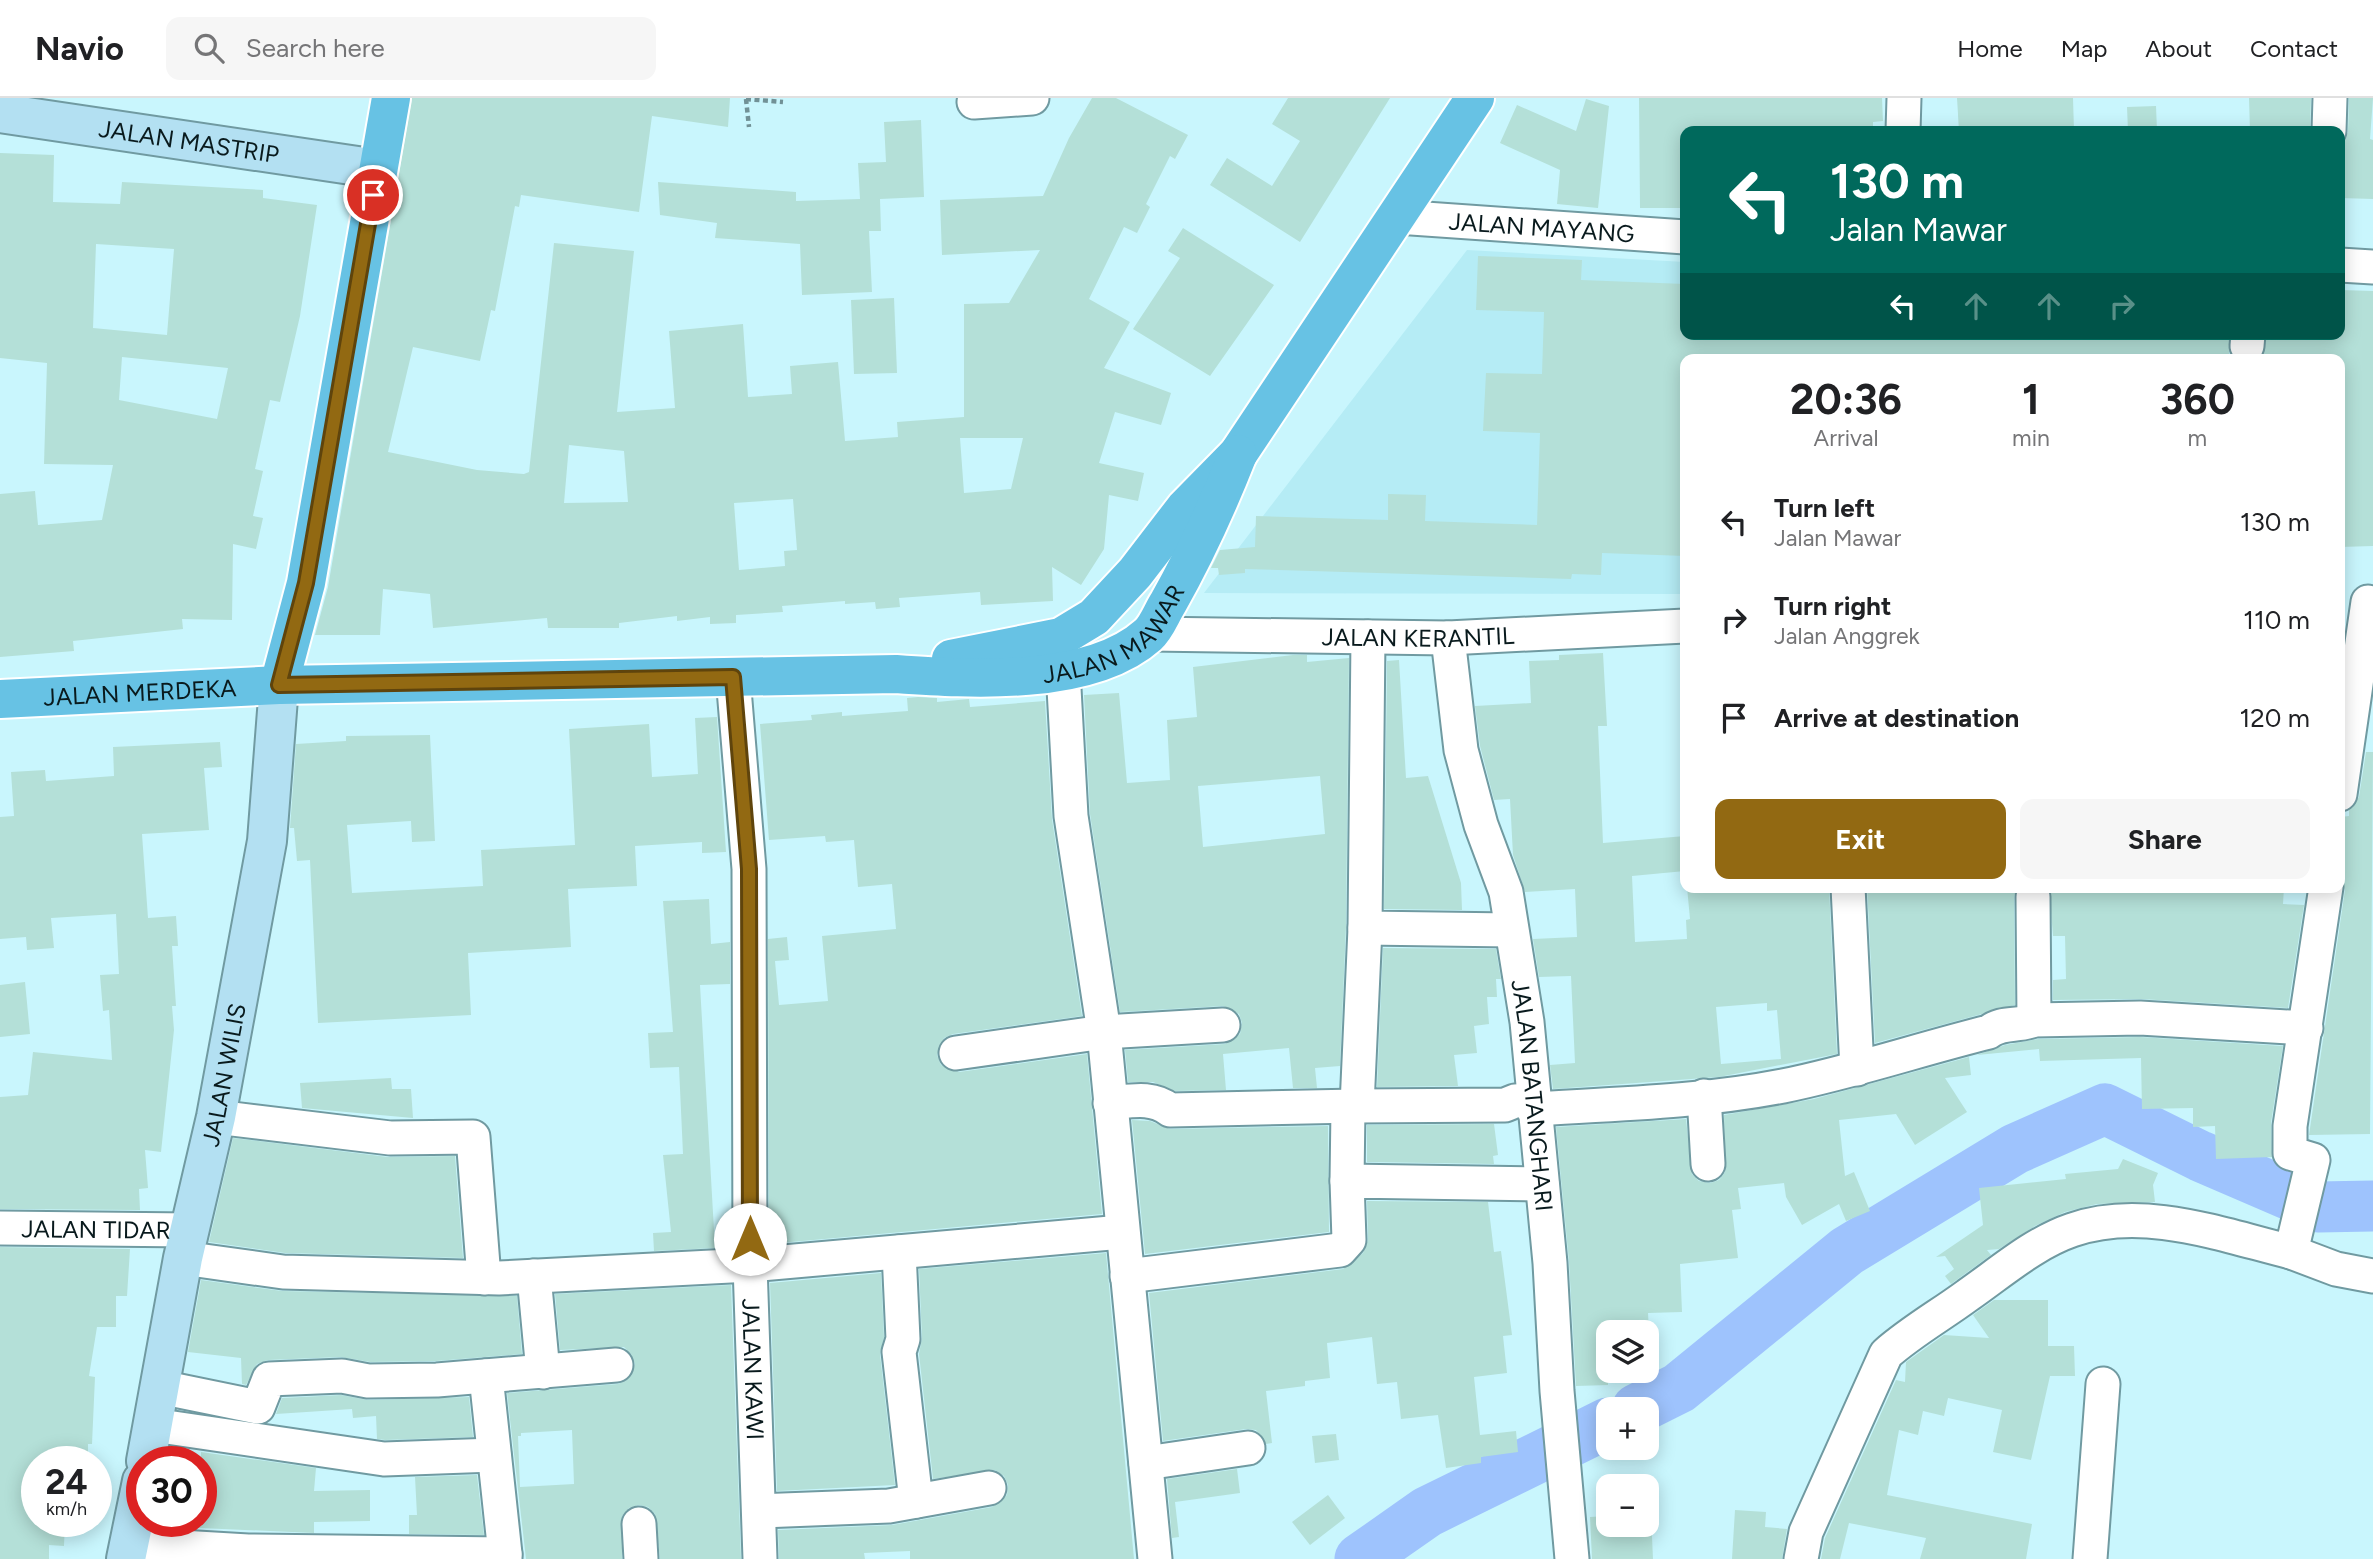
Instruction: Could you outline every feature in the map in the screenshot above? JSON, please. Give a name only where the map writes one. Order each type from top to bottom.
[{"type":"main road","points":[[279,685],[306,583],[391,98]]},
{"type":"main road","name":"JALAN MAWAR","points":[[896,674],[1061,637],[1094,617],[1135,573],[1185,508],[1238,454],[1475,98]]},
{"type":"main road","name":"JALAN MASTRIP","points":[[0,113],[378,169]]},
{"type":"main road","name":"JALAN MAWAR","points":[[279,685],[896,674],[963,678],[1063,670],[1088,665],[1120,653],[1150,634],[1214,514],[1238,454]]},
{"type":"main road","name":"JALAN MERDEKA","points":[[0,699],[279,685]]},
{"type":"main road","name":"JALAN WILIS","points":[[150,1443],[187,1244],[216,1117],[267,841],[279,685]]},
{"type":"street","points":[[974,102],[1032,98]]},
{"type":"street","points":[[1903,126],[1904,98]]},
{"type":"street","points":[[2329,126],[2330,98]]},
{"type":"street","name":"JALAN MAYANG","points":[[1397,217],[1680,237]]},
{"type":"street","points":[[2345,265],[2373,267]]},
{"type":"street","points":[[2345,746],[2360,603]]},
{"type":"street","name":"JALAN KERANTIL","points":[[1150,634],[1448,638],[1680,625]]},
{"type":"street","points":[[1127,1276],[1340,1250],[1349,1240],[1347,1181],[1366,929],[1368,637]]},
{"type":"street","name":"JALAN BATANGHARI","points":[[1448,638],[1461,750],[1481,825],[1506,892],[1527,1021],[1550,1263],[1557,1391],[1572,1559]]},
{"type":"street","points":[[1063,670],[1071,817],[1104,1032],[1155,1559]]},
{"type":"street","name":"JALAN KAWI","points":[[733,677],[749,869],[750,1265],[760,1559]]},
{"type":"street","points":[[1848,893],[1857,1069]]},
{"type":"street","points":[[2294,1244],[2313,1160],[2289,1151],[2325,893]]},
{"type":"street","points":[[2033,897],[2034,1020]]},
{"type":"street","points":[[1366,929],[1511,930]]},
{"type":"street","points":[[1110,1103],[1144,1100],[1162,1103],[1171,1110],[1505,1105],[1515,1101],[1533,1105],[1704,1096],[1780,1086],[1857,1069],[1989,1032],[1996,1026],[2026,1024],[2034,1020],[2140,1018],[2306,1028]]},
{"type":"street","points":[[956,1053],[1104,1032],[1223,1025]]},
{"type":"street","points":[[1704,1096],[1708,1164]]},
{"type":"street","points":[[216,1117],[390,1138],[473,1138],[484,1278]]},
{"type":"street","points":[[1347,1181],[1542,1184]]},
{"type":"street","points":[[1801,1559],[1806,1532],[1886,1354],[1908,1335],[2038,1247],[2072,1230],[2137,1220],[2171,1223],[2294,1244],[2336,1269],[2373,1276]]},
{"type":"street","name":"JALAN TIDAR","points":[[0,1228],[187,1244],[283,1272],[484,1278],[750,1265],[1122,1232]]},
{"type":"street","points":[[899,1252],[903,1339],[899,1352],[916,1501]]},
{"type":"street","points":[[534,1276],[543,1372]]},
{"type":"street","points":[[160,1387],[258,1407],[270,1379],[342,1376],[368,1381],[486,1376],[616,1365]]},
{"type":"street","points":[[127,1551],[505,1557],[486,1376]]},
{"type":"street","points":[[2090,1559],[2104,1384]]},
{"type":"street","points":[[150,1443],[384,1459],[494,1455]]},
{"type":"street","points":[[1146,1463],[1248,1448]]},
{"type":"street","points":[[759,1511],[890,1506],[989,1488]]},
{"type":"street","points":[[639,1524],[640,1559]]},
{"type":"path","points":[[749,127],[746,98],[783,102]]},
{"type":"shaded area","points":[[1467,250],[1680,262],[1680,340],[2239,340],[2238,354],[1680,354],[1680,594],[1204,593]]},
{"type":"building","points":[[412,98],[730,98],[728,127],[652,116],[639,212],[521,195],[519,207],[515,206],[495,311],[491,310],[480,361],[413,347],[388,452],[477,470],[524,474],[529,472],[554,243],[634,251],[617,412],[675,408],[669,331],[743,324],[748,397],[792,394],[790,366],[838,362],[845,441],[898,437],[897,422],[964,417],[964,304],[1009,303],[1040,250],[942,255],[940,200],[1043,196],[1069,138],[1092,98],[1116,98],[1188,135],[1175,159],[1170,156],[1146,204],[1150,207],[1137,233],[1124,227],[1089,299],[1130,322],[1104,368],[1171,393],[1161,425],[1115,412],[1099,463],[1144,473],[1138,501],[1109,495],[1104,549],[1081,585],[1052,567],[1053,601],[981,605],[980,592],[899,598],[900,607],[876,609],[875,602],[845,604],[845,601],[782,606],[783,612],[736,615],[736,623],[710,624],[710,617],[677,621],[677,616],[619,623],[619,628],[548,628],[547,618],[433,628],[430,594],[383,589],[380,635],[315,635],[328,587]],"holes":[[[960,438],[1023,438],[1011,489],[964,493]],[[569,445],[624,451],[628,502],[564,503]],[[793,499],[797,550],[784,551],[785,566],[739,570],[734,503]]]},
{"type":"building","points":[[1288,98],[1390,98],[1300,242],[1210,185],[1227,158],[1272,186],[1300,141],[1272,124]]},
{"type":"building","points":[[1639,98],[1882,98],[1883,121],[1873,122],[1873,126],[1680,126],[1680,208],[1640,208]]},
{"type":"building","points":[[1957,98],[2073,98],[2074,126],[1959,126]]},
{"type":"building","points":[[2249,98],[2311,98],[2310,126],[2250,126]]},
{"type":"building","points":[[2349,98],[2373,98],[2370,139],[2373,140],[2373,199],[2345,198],[2345,138],[2348,132]]},
{"type":"building","points":[[1586,99],[1609,106],[1598,208],[1557,204],[1560,170],[1500,143],[1517,105],[1576,131]]},
{"type":"building","points":[[2156,106],[2157,126],[2128,126],[2127,107]]},
{"type":"building","points":[[921,120],[924,197],[880,199],[881,231],[869,231],[872,292],[802,295],[800,244],[715,238],[717,223],[660,215],[658,182],[796,192],[796,201],[860,199],[858,163],[886,162],[884,122]]},
{"type":"building","points":[[0,153],[54,155],[53,202],[120,204],[122,182],[263,190],[263,198],[317,205],[300,316],[280,402],[270,400],[255,469],[263,471],[253,516],[263,518],[256,549],[233,544],[232,620],[182,619],[183,629],[73,641],[74,651],[0,657],[0,494],[35,491],[38,525],[102,520],[113,465],[44,464],[47,363],[0,358]],"holes":[[[96,244],[174,249],[167,335],[93,328]],[[122,357],[228,368],[217,419],[119,400]]]},
{"type":"building","points":[[1183,228],[1274,285],[1210,376],[1133,329],[1180,258],[1168,251]]},
{"type":"building","points":[[1478,256],[1582,260],[1581,280],[1680,284],[1680,340],[2229,340],[2229,354],[1680,354],[1680,556],[1602,553],[1601,575],[1572,574],[1571,579],[1245,569],[1245,573],[1219,575],[1218,568],[1211,568],[1220,550],[1255,547],[1256,516],[1388,520],[1388,494],[1426,495],[1425,521],[1537,525],[1540,433],[1483,431],[1486,373],[1542,374],[1544,312],[1476,310]]},
{"type":"building","points":[[2345,290],[2373,291],[2373,546],[2345,547],[2345,354],[2262,354],[2266,340],[2345,340]]},
{"type":"building","points":[[894,298],[897,373],[854,374],[851,300]]},
{"type":"building","points":[[1603,653],[1607,726],[1598,726],[1603,843],[1680,836],[1680,871],[1632,876],[1635,942],[1687,939],[1686,920],[1690,919],[1688,893],[1829,893],[1837,1054],[1719,1077],[1553,1089],[1550,1065],[1575,1063],[1571,976],[1539,977],[1533,939],[1577,937],[1575,889],[1525,892],[1513,855],[1510,799],[1494,800],[1480,746],[1475,706],[1531,703],[1529,661],[1559,660],[1559,655]],"holes":[[[1767,1003],[1767,1011],[1777,1010],[1781,1059],[1721,1064],[1716,1007]]]},
{"type":"building","points":[[1293,655],[1307,655],[1307,662],[1349,658],[1346,927],[1340,1066],[1315,1068],[1317,1088],[1293,1088],[1289,1048],[1223,1054],[1226,1090],[1175,1091],[1153,1082],[1128,1082],[1125,1050],[1225,1044],[1240,1034],[1242,1023],[1239,1014],[1223,1006],[1120,1012],[1090,814],[1084,695],[1119,693],[1127,783],[1170,780],[1167,720],[1197,717],[1193,667]],"holes":[[[1320,776],[1325,834],[1203,847],[1198,786]]]},
{"type":"building","points":[[1399,660],[1406,778],[1428,776],[1461,883],[1462,910],[1384,909],[1387,661]]},
{"type":"building","points":[[907,698],[937,698],[937,702],[969,699],[970,707],[1045,701],[1052,819],[1082,1016],[953,1034],[944,1038],[937,1055],[941,1065],[959,1072],[1087,1054],[1102,1214],[769,1244],[768,939],[787,937],[789,960],[775,961],[779,1005],[828,1001],[822,936],[896,929],[892,884],[858,887],[854,840],[826,842],[825,836],[769,840],[760,724],[812,720],[811,715],[842,712],[842,716],[908,711]]},
{"type":"building","points":[[717,717],[726,852],[702,853],[702,842],[635,846],[637,886],[568,889],[571,947],[468,953],[471,1015],[318,1023],[310,860],[297,861],[294,828],[290,828],[296,744],[346,741],[346,736],[430,735],[435,841],[412,842],[411,821],[347,825],[352,893],[483,886],[481,850],[575,845],[569,729],[649,724],[652,777],[698,774],[695,718]]},
{"type":"building","points":[[220,742],[222,767],[204,768],[209,830],[142,834],[148,918],[176,916],[178,946],[172,946],[176,1006],[172,1006],[174,1030],[161,1152],[145,1150],[148,1188],[139,1189],[140,1210],[0,1209],[0,1097],[28,1095],[33,1052],[112,1060],[109,1010],[103,1011],[100,975],[119,974],[116,914],[51,918],[54,948],[27,950],[26,937],[0,939],[0,817],[14,816],[11,772],[45,770],[46,781],[114,776],[113,747]]},
{"type":"building","points":[[2366,752],[2373,752],[2370,1134],[2309,1135],[2345,893],[2345,816],[2349,816],[2349,810],[2359,797]]},
{"type":"building","points":[[1867,893],[2015,893],[2015,1005],[1875,1043]]},
{"type":"building","points":[[2049,893],[2284,893],[2283,904],[2304,905],[2288,1008],[2141,999],[2053,1000],[2053,980],[2066,979],[2065,936],[2053,936]]},
{"type":"building","points":[[709,899],[711,944],[730,942],[730,984],[700,985],[715,1248],[654,1251],[653,1233],[671,1232],[663,1155],[683,1154],[679,1067],[650,1068],[648,1033],[673,1032],[663,901]]},
{"type":"building","points":[[1383,948],[1496,949],[1501,979],[1496,979],[1497,997],[1487,997],[1489,1024],[1474,1026],[1477,1053],[1454,1055],[1458,1086],[1377,1087]]},
{"type":"building","points":[[25,982],[30,1034],[0,1037],[0,985]]},
{"type":"building","points":[[2140,1037],[2283,1046],[2271,1123],[2272,1157],[2216,1159],[2215,1126],[2193,1127],[2193,1108],[2142,1109],[2141,1058],[2040,1061],[2039,1049],[1977,1055],[2005,1045],[2038,1039]]},
{"type":"building","points":[[1969,1057],[1971,1075],[1945,1078],[1967,1112],[1915,1145],[1896,1114],[1839,1120],[1845,1176],[1854,1172],[1870,1211],[1846,1221],[1839,1204],[1802,1225],[1786,1197],[1784,1183],[1738,1188],[1741,1209],[1732,1210],[1738,1258],[1680,1264],[1682,1312],[1648,1313],[1648,1320],[1596,1320],[1596,1383],[1608,1385],[1576,1386],[1569,1262],[1556,1127],[1686,1119],[1692,1174],[1699,1181],[1710,1183],[1719,1180],[1725,1172],[1724,1115],[1814,1099]]},
{"type":"building","points":[[391,1078],[392,1089],[411,1089],[413,1118],[302,1108],[300,1083]]},
{"type":"building","points":[[1132,1120],[1150,1121],[1170,1129],[1328,1126],[1329,1232],[1145,1254]]},
{"type":"building","points":[[1494,1124],[1498,1155],[1493,1156],[1494,1164],[1367,1162],[1367,1125]]},
{"type":"building","points":[[233,1138],[388,1157],[455,1156],[463,1258],[285,1253],[209,1242]]},
{"type":"building","points":[[2123,1159],[2158,1173],[2153,1185],[2155,1202],[2097,1204],[2065,1212],[2035,1226],[1999,1249],[1987,1250],[1991,1255],[1951,1284],[1945,1276],[1954,1269],[1945,1256],[1936,1257],[1983,1225],[1979,1188],[2066,1179],[2065,1174],[2118,1169]]},
{"type":"building","points":[[1367,1201],[1488,1202],[1494,1252],[1501,1251],[1512,1335],[1503,1336],[1507,1373],[1474,1377],[1480,1435],[1516,1431],[1518,1452],[1481,1457],[1481,1463],[1446,1468],[1438,1415],[1401,1419],[1397,1382],[1377,1384],[1372,1337],[1327,1343],[1330,1378],[1305,1381],[1305,1386],[1266,1391],[1272,1443],[1266,1444],[1256,1430],[1246,1429],[1163,1441],[1149,1293],[1343,1269],[1363,1253],[1368,1240]]},
{"type":"building","points":[[0,1247],[130,1249],[127,1296],[116,1296],[116,1327],[97,1327],[89,1376],[95,1377],[92,1444],[21,1446],[21,1537],[64,1537],[64,1546],[49,1545],[49,1559],[0,1559]]},
{"type":"building","points":[[1106,1253],[1134,1559],[910,1559],[910,1551],[864,1553],[865,1559],[779,1559],[778,1530],[892,1525],[992,1507],[1007,1495],[1008,1485],[1004,1476],[995,1470],[933,1479],[919,1354],[922,1338],[919,1269]]},
{"type":"building","points":[[881,1273],[884,1337],[880,1354],[895,1485],[777,1491],[770,1283]]},
{"type":"building","points":[[201,1280],[282,1291],[517,1296],[522,1354],[436,1361],[370,1362],[341,1357],[268,1360],[257,1364],[246,1385],[242,1384],[241,1358],[188,1352]]},
{"type":"building","points":[[731,1285],[741,1559],[660,1559],[655,1514],[648,1507],[639,1505],[629,1508],[622,1516],[622,1559],[526,1559],[507,1393],[618,1384],[627,1380],[635,1364],[624,1347],[560,1350],[555,1294]],"holes":[[[572,1430],[574,1484],[520,1487],[518,1436],[521,1436],[521,1433]]]},
{"type":"building","points":[[1994,1300],[2048,1300],[2048,1346],[2074,1346],[2075,1376],[2050,1376],[2031,1460],[1993,1452],[2002,1410],[1948,1398],[1944,1416],[1923,1411],[1918,1435],[1899,1430],[1887,1495],[2032,1524],[2026,1559],[1920,1559],[1926,1538],[1849,1523],[1840,1559],[1821,1559],[1825,1538],[1896,1380],[1905,1382],[1906,1362],[1944,1335],[1989,1338],[1973,1315]]},
{"type":"building","points":[[341,1395],[368,1400],[469,1397],[473,1437],[377,1439],[376,1416],[353,1418],[352,1409],[276,1414],[282,1398]]},
{"type":"building","points":[[1336,1434],[1339,1460],[1315,1463],[1312,1436]]},
{"type":"building","points":[[217,1454],[316,1468],[314,1491],[370,1490],[370,1521],[314,1522],[314,1533],[217,1529]]},
{"type":"building","points":[[1237,1469],[1240,1493],[1175,1502],[1179,1537],[1172,1538],[1167,1479]]},
{"type":"building","points":[[477,1475],[484,1535],[409,1534],[409,1515],[417,1515],[415,1477]]},
{"type":"building","points":[[1328,1495],[1345,1518],[1310,1545],[1292,1522]]},
{"type":"building","points":[[1735,1510],[1766,1512],[1765,1527],[1787,1529],[1782,1559],[1732,1559]]},
{"type":"building","points":[[1590,1517],[1596,1517],[1596,1537],[1652,1537],[1653,1559],[1592,1559]]},
{"type":"waterway","points":[[1659,1398],[1679,1388],[1847,1251],[2015,1149],[2105,1109],[2200,1156],[2318,1207],[2373,1206]]},
{"type":"waterway","points":[[1360,1559],[1427,1512],[1596,1429]]},
{"type":"route","points":[[373,195],[306,583],[279,685],[733,677],[749,869],[750,1239]]}]
